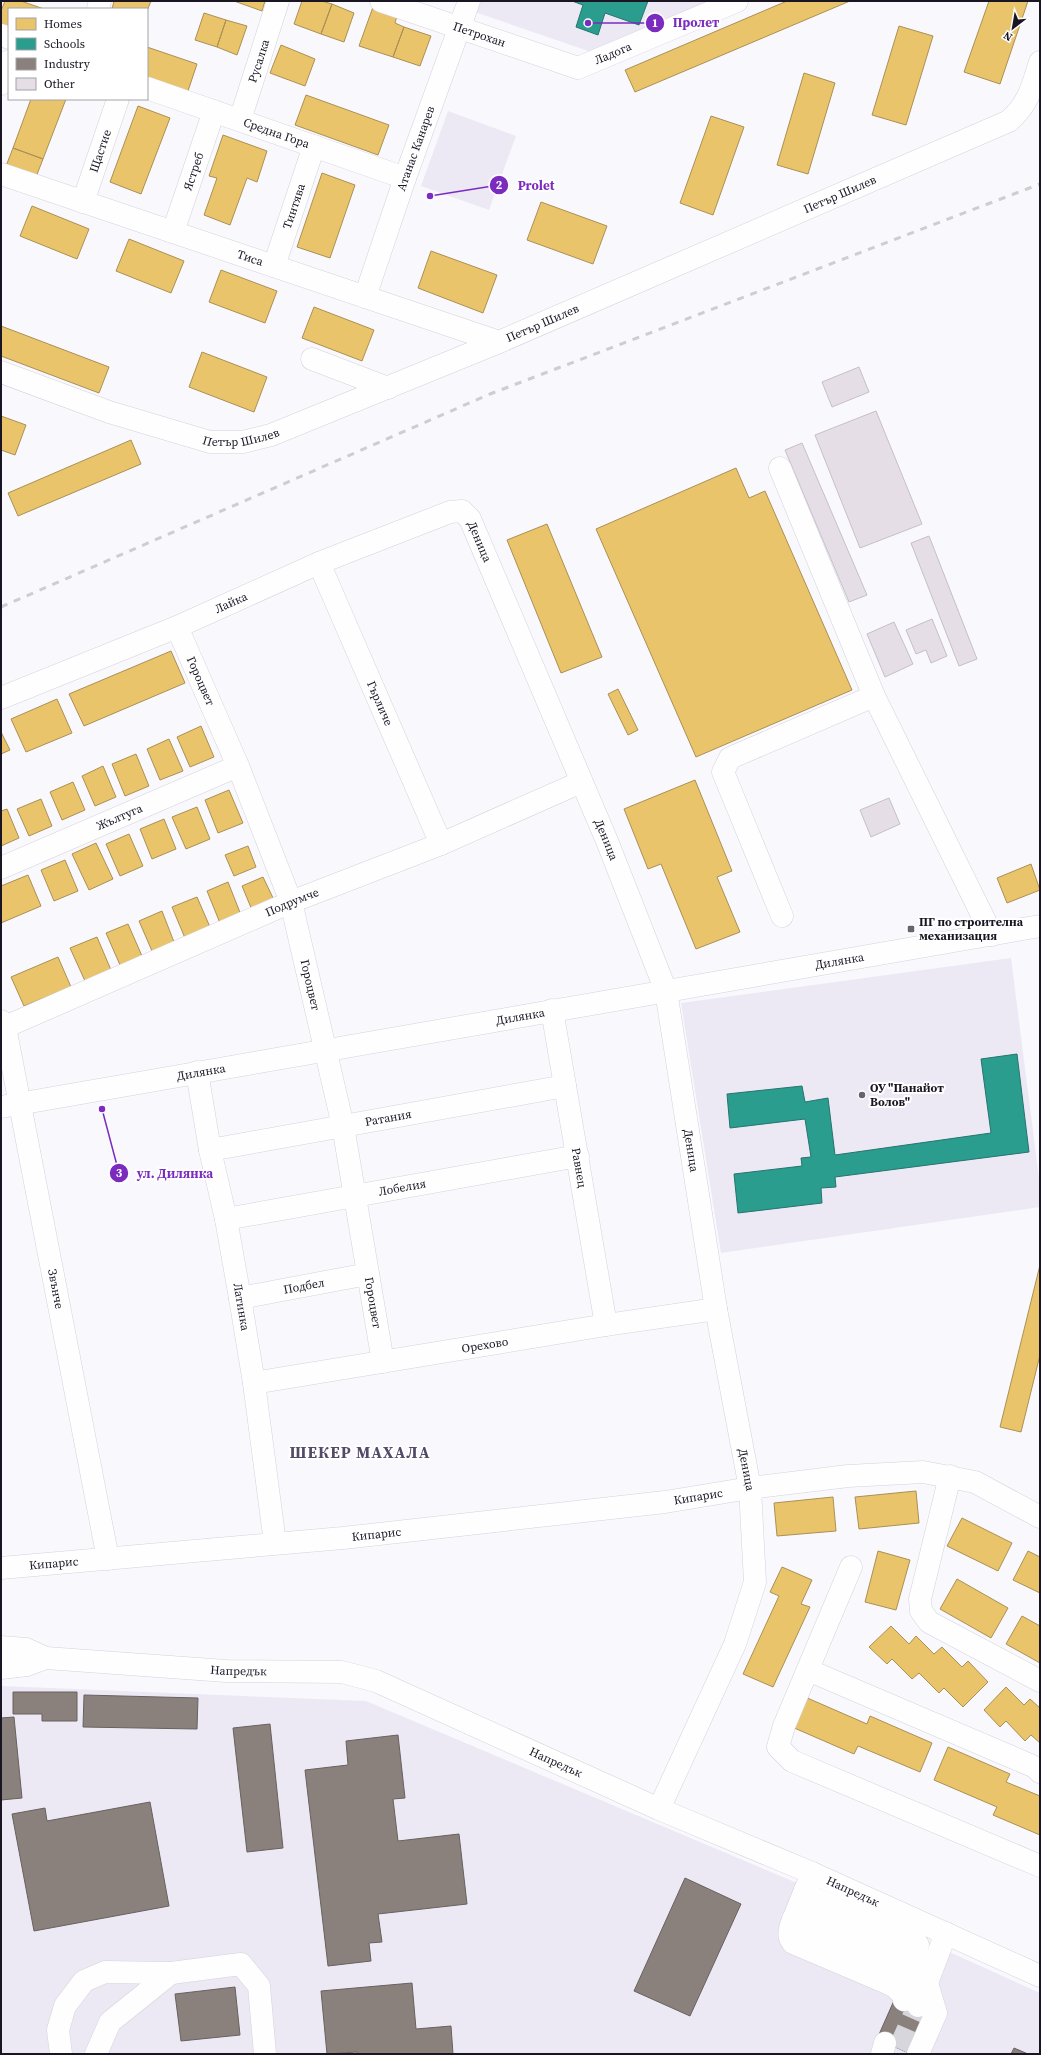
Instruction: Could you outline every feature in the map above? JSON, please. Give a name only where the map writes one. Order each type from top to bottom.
[{"type":"street","name":"Русалка","points":[[240,120],[278,1]]},
{"type":"street","name":"Петрохан","points":[[381,1],[578,68]]},
{"type":"street","name":"Атанас Канарев","points":[[365,297],[405,178],[470,1]]},
{"type":"street","name":"Ладога","points":[[578,68],[737,1]]},
{"type":"street","name":"Петър Шилев","points":[[1,372],[109,412],[210,442],[242,442],[271,435],[499,342],[1009,121],[1021,110],[1029,96],[1040,62]]},
{"type":"street","points":[[1,84],[8,64]]},
{"type":"street","name":"Средна Гора","points":[[148,88],[405,178]]},
{"type":"street","name":"Щастие","points":[[83,202],[118,100]]},
{"type":"street","name":"Ястреб","points":[[172,232],[214,111]]},
{"type":"street","name":"Тинтява","points":[[274,266],[314,146]]},
{"type":"street","name":"Тиса","points":[[1,174],[499,342]]},
{"type":"street","points":[[312,359],[388,388]]},
{"type":"street","points":[[780,468],[874,696],[992,935]]},
{"type":"street","name":"Лайка","points":[[1,698],[177,627],[319,564],[450,512],[462,511]]},
{"type":"street","name":"Деница","points":[[462,511],[470,519],[607,841],[666,991],[716,1309],[750,1488],[755,1582],[735,1644],[659,1809]]},
{"type":"street","name":"Гърличе","points":[[319,564],[441,844]]},
{"type":"street","name":"Гороцвет","points":[[177,627],[238,766],[291,902],[343,1126],[383,1362]]},
{"type":"street","points":[[782,916],[723,772],[730,758],[874,696]]},
{"type":"street","name":"Жълтуга","points":[[1,868],[238,766]]},
{"type":"street","name":"Подрумче","points":[[3,1024],[291,902],[441,844],[581,782]]},
{"type":"street","name":"Дилянка","points":[[10,1106],[197,1072],[1040,926]]},
{"type":"street","name":"Равнец","points":[[552,1010],[606,1325]]},
{"type":"street","name":"Звънче","points":[[3,1024],[10,1106],[108,1559]]},
{"type":"street","name":"Латинка","points":[[197,1072],[210,1150],[226,1219],[240,1298],[254,1383],[275,1544]]},
{"type":"street","name":"Ратания","points":[[210,1150],[565,1086]]},
{"type":"street","name":"Лобелия","points":[[226,1219],[578,1156]]},
{"type":"street","name":"Подбел","points":[[240,1298],[368,1274]]},
{"type":"street","name":"Орехово","points":[[254,1383],[606,1325],[716,1309]]},
{"type":"street","name":"Кипарис","points":[[1,1568],[275,1544],[665,1502],[750,1488],[848,1476],[923,1472],[975,1482],[1040,1517]]},
{"type":"street","points":[[950,1476],[920,1599],[921,1611],[929,1622],[1040,1681]]},
{"type":"street","points":[[851,1567],[784,1726],[778,1747],[792,1761],[1040,1866]]},
{"type":"street","name":"Напредък","points":[[1,1647],[26,1649],[46,1658],[226,1671],[342,1672],[376,1681],[659,1809],[800,1902],[946,1933],[1040,1976]]},
{"type":"street","name":"Напредък","points":[[1,1668],[27,1665],[46,1658]]},
{"type":"street","points":[[808,1670],[1035,1767],[1040,1772]]},
{"type":"street","points":[[895,2051],[936,2013],[913,1983],[894,1968],[798,1927],[800,1902],[812,1897],[916,1942],[918,1945],[913,1983]]},
{"type":"street","points":[[913,1983],[946,1933]]},
{"type":"street","points":[[61,2054],[58,2030],[65,2006],[84,1981],[104,1972],[171,1973],[241,1964],[259,1986],[265,2054]]},
{"type":"street","points":[[96,2054],[110,2022],[171,1973]]},
{"type":"shaded area","points":[[476,1],[720,1],[597,54],[472,11]]},
{"type":"shaded area","points":[[448,111],[516,136],[489,210],[421,186]]},
{"type":"shaded area","name":"ОУ \"Панайот Волов\"","points":[[1011,958],[1040,1186],[1040,1207],[721,1253],[681,1003]]},
{"type":"shaded area","points":[[1,1686],[366,1701],[797,1883],[1040,1993],[1040,2054],[1,2054]]},
{"type":"building: Homes","points":[[5,1],[21,1],[41,8],[8,8],[8,30],[1,27],[1,11]]},
{"type":"building: Homes","points":[[114,1],[151,1],[148,8],[112,8]]},
{"type":"building: Homes","points":[[234,1],[265,1],[262,11]]},
{"type":"building: Homes","points":[[302,1],[322,1],[332,4],[321,34],[294,24]]},
{"type":"building: Homes","points":[[787,1],[850,1],[635,92],[625,70]]},
{"type":"building: Homes","points":[[989,1],[1028,1],[1000,84],[964,72]]},
{"type":"building: Homes","points":[[332,4],[354,13],[344,42],[321,34]]},
{"type":"building: Homes","points":[[373,7],[397,16],[395,23],[404,27],[393,57],[359,46]]},
{"type":"building: Homes","points":[[204,13],[226,20],[217,47],[195,40]]},
{"type":"building: Homes","points":[[226,20],[247,26],[237,55],[217,47]]},
{"type":"building: Homes","points":[[899,26],[933,36],[906,125],[872,115]]},
{"type":"building: Homes","points":[[404,27],[431,36],[420,66],[393,57]]},
{"type":"building: Homes","points":[[281,45],[315,59],[305,86],[270,73]]},
{"type":"building: Homes","points":[[148,47],[197,64],[188,91],[148,78]]},
{"type":"building: Homes","points":[[804,73],[835,83],[808,174],[777,165]]},
{"type":"building: Homes","points":[[306,95],[389,125],[378,155],[295,125]]},
{"type":"building: Homes","points":[[31,100],[66,100],[43,159],[13,148]]},
{"type":"building: Homes","points":[[138,106],[170,118],[141,194],[110,182]]},
{"type":"building: Homes","points":[[711,116],[744,127],[713,215],[680,203]]},
{"type":"building: Homes","points":[[223,135],[267,151],[257,182],[247,178],[230,225],[204,215],[217,178],[209,176]]},
{"type":"building: Homes","points":[[13,148],[43,159],[36,177],[6,166]]},
{"type":"building: Homes","points":[[322,173],[355,185],[330,258],[297,247]]},
{"type":"building: Homes","points":[[541,202],[607,226],[593,264],[527,240]]},
{"type":"building: Homes","points":[[32,206],[89,229],[77,259],[20,236]]},
{"type":"building: Homes","points":[[129,239],[184,261],[171,293],[116,271]]},
{"type":"building: Homes","points":[[431,251],[497,275],[483,313],[418,288]]},
{"type":"building: Homes","points":[[221,270],[277,291],[265,323],[209,302]]},
{"type":"building: Homes","points":[[314,307],[374,330],[362,361],[302,338]]},
{"type":"building: Homes","points":[[1,326],[109,367],[99,393],[1,356]]},
{"type":"building: Homes","points":[[202,352],[267,377],[254,412],[189,387]]},
{"type":"building: Homes","points":[[1,416],[26,425],[15,455],[1,450]]},
{"type":"building: Homes","points":[[131,440],[141,464],[18,516],[8,493]]},
{"type":"building: Homes","points":[[736,468],[749,498],[765,491],[852,690],[696,757],[596,529]]},
{"type":"building: Homes","points":[[547,524],[602,657],[561,673],[507,540]]},
{"type":"building: Homes","points":[[171,651],[185,683],[84,726],[69,694]]},
{"type":"building: Homes","points":[[618,689],[638,730],[628,735],[608,694]]},
{"type":"building: Homes","points":[[57,699],[72,733],[26,752],[11,719]]},
{"type":"building: Homes","points":[[201,726],[214,757],[190,767],[177,737]]},
{"type":"building: Homes","points":[[1,732],[10,750],[1,754]]},
{"type":"building: Homes","points":[[169,739],[183,771],[160,780],[147,749]]},
{"type":"building: Homes","points":[[136,754],[149,786],[125,796],[112,764]]},
{"type":"building: Homes","points":[[103,766],[116,797],[95,806],[82,776]]},
{"type":"building: Homes","points":[[695,780],[732,871],[717,877],[740,932],[696,949],[661,864],[648,869],[624,809]]},
{"type":"building: Homes","points":[[73,782],[85,810],[62,820],[50,792]]},
{"type":"building: Homes","points":[[229,790],[243,823],[218,833],[205,800]]},
{"type":"building: Homes","points":[[41,799],[52,826],[29,836],[17,809]]},
{"type":"building: Homes","points":[[197,807],[210,839],[186,849],[172,817]]},
{"type":"building: Homes","points":[[7,809],[19,838],[1,846],[1,811]]},
{"type":"building: Homes","points":[[164,819],[176,849],[152,859],[140,829]]},
{"type":"building: Homes","points":[[129,834],[143,866],[120,876],[106,844]]},
{"type":"building: Homes","points":[[96,843],[113,879],[89,890],[72,854]]},
{"type":"building: Homes","points":[[248,846],[256,867],[234,876],[225,855]]},
{"type":"building: Homes","points":[[65,860],[78,891],[54,901],[41,870]]},
{"type":"building: Homes","points":[[1031,864],[1040,890],[1007,903],[997,878]]},
{"type":"building: Homes","points":[[28,875],[41,906],[1,923],[1,886]]},
{"type":"building: Homes","points":[[263,877],[274,900],[252,910],[242,886]]},
{"type":"building: Homes","points":[[228,882],[241,915],[220,923],[207,891]]},
{"type":"building: Homes","points":[[197,897],[210,927],[185,938],[172,907]]},
{"type":"building: Homes","points":[[162,911],[174,942],[152,951],[139,921]]},
{"type":"building: Homes","points":[[128,924],[142,956],[120,965],[106,933]]},
{"type":"building: Homes","points":[[97,937],[111,970],[85,981],[70,948]]},
{"type":"building: Homes","points":[[58,957],[71,987],[24,1006],[11,977]]},
{"type":"building: Homes","points":[[1040,1265],[1040,1355],[1021,1432],[1000,1427]]},
{"type":"building: Homes","points":[[916,1491],[919,1523],[859,1529],[855,1497]]},
{"type":"building: Homes","points":[[833,1497],[836,1531],[777,1536],[774,1503]]},
{"type":"building: Homes","points":[[962,1518],[1012,1543],[998,1571],[947,1546]]},
{"type":"building: Homes","points":[[878,1551],[910,1560],[896,1610],[865,1602]]},
{"type":"building: Homes","points":[[1028,1551],[1040,1557],[1040,1593],[1013,1580]]},
{"type":"building: Homes","points":[[782,1567],[812,1580],[801,1604],[810,1607],[773,1687],[743,1674],[779,1596],[770,1592]]},
{"type":"building: Homes","points":[[957,1579],[1008,1608],[991,1638],[940,1609]]},
{"type":"building: Homes","points":[[1022,1616],[1040,1626],[1040,1663],[1006,1644]]},
{"type":"building: Homes","points":[[891,1626],[909,1644],[916,1636],[934,1654],[942,1647],[962,1667],[968,1661],[988,1682],[963,1707],[944,1688],[939,1693],[919,1673],[912,1679],[892,1659],[887,1664],[869,1647]]},
{"type":"building: Homes","points":[[1006,1687],[1024,1705],[1030,1699],[1040,1708],[1040,1743],[1031,1735],[1025,1741],[1006,1721],[1000,1727],[984,1710]]},
{"type":"building: Homes","points":[[805,1697],[867,1724],[870,1716],[932,1743],[920,1772],[858,1746],[854,1754],[792,1727]]},
{"type":"building: Homes","points":[[948,1747],[1010,1774],[1006,1782],[1040,1796],[1040,1835],[993,1815],[997,1807],[934,1780]]},
{"type":"building: Schools","points":[[572,1],[648,1],[639,25],[605,13],[598,35],[576,27],[583,5]]},
{"type":"building: Schools","points":[[1017,1054],[1029,1152],[835,1177],[836,1187],[821,1188],[822,1203],[738,1213],[734,1174],[802,1166],[801,1158],[811,1157],[805,1119],[730,1128],[727,1094],[802,1086],[805,1102],[828,1098],[835,1155],[991,1133],[981,1059]]},
{"type":"building: Industry","points":[[13,1692],[77,1692],[77,1721],[42,1721],[42,1714],[13,1714]]},
{"type":"building: Industry","points":[[84,1695],[198,1698],[197,1729],[83,1727]]},
{"type":"building: Industry","points":[[14,1717],[22,1798],[1,1800],[1,1718]]},
{"type":"building: Industry","points":[[270,1724],[283,1848],[247,1852],[233,1728]]},
{"type":"building: Industry","points":[[398,1735],[405,1798],[393,1799],[398,1841],[459,1834],[467,1904],[378,1914],[382,1942],[369,1943],[371,1961],[328,1966],[305,1770],[348,1765],[346,1741]]},
{"type":"building: Industry","points":[[150,1802],[169,1906],[34,1931],[12,1814],[45,1808],[47,1821]]},
{"type":"building: Industry","points":[[685,1878],[741,1904],[690,2016],[634,1991]]},
{"type":"building: Industry","points":[[412,1983],[416,2029],[451,2026],[453,2054],[357,2054],[357,2052],[327,2054],[321,1991]]},
{"type":"building: Industry","points":[[235,1987],[240,2035],[181,2041],[175,1994]]},
{"type":"building: Industry","points":[[896,1996],[930,2011],[911,2054],[877,2039]]},
{"type":"building: Industry","points":[[1014,2048],[1028,2054],[1011,2054]]},
{"type":"building: Other","points":[[859,367],[869,392],[832,407],[822,382]]},
{"type":"building: Other","points":[[876,411],[922,524],[860,548],[815,435]]},
{"type":"building: Other","points":[[802,443],[867,595],[849,602],[785,450]]},
{"type":"building: Other","points":[[929,536],[977,659],[959,666],[911,543]]},
{"type":"building: Other","points":[[932,619],[947,656],[931,663],[926,650],[916,654],[906,630]]},
{"type":"building: Other","points":[[894,622],[913,664],[885,677],[867,634]]},
{"type":"building: Other","points":[[889,798],[900,824],[871,837],[860,810]]},
{"type":"tunnel","points":[[899,2049],[918,2006]]},
{"type":"railway","points":[[1,607],[490,394],[1040,184]]},
{"type":"place","name":"Пролет","points":[[588,23]]},
{"type":"place","name":"Prolet","points":[[430,196]]},
{"type":"place","name":"ПГ по строителна механизация","points":[[911,929]]},
{"type":"place","name":"ОУ \"Панайот Волов\"","points":[[862,1095]]},
{"type":"place","name":"ул. Дилянка","points":[[102,1109]]},
{"type":"district","name":"ШЕКЕР МАХАЛА","points":[[360,1452]]}]
